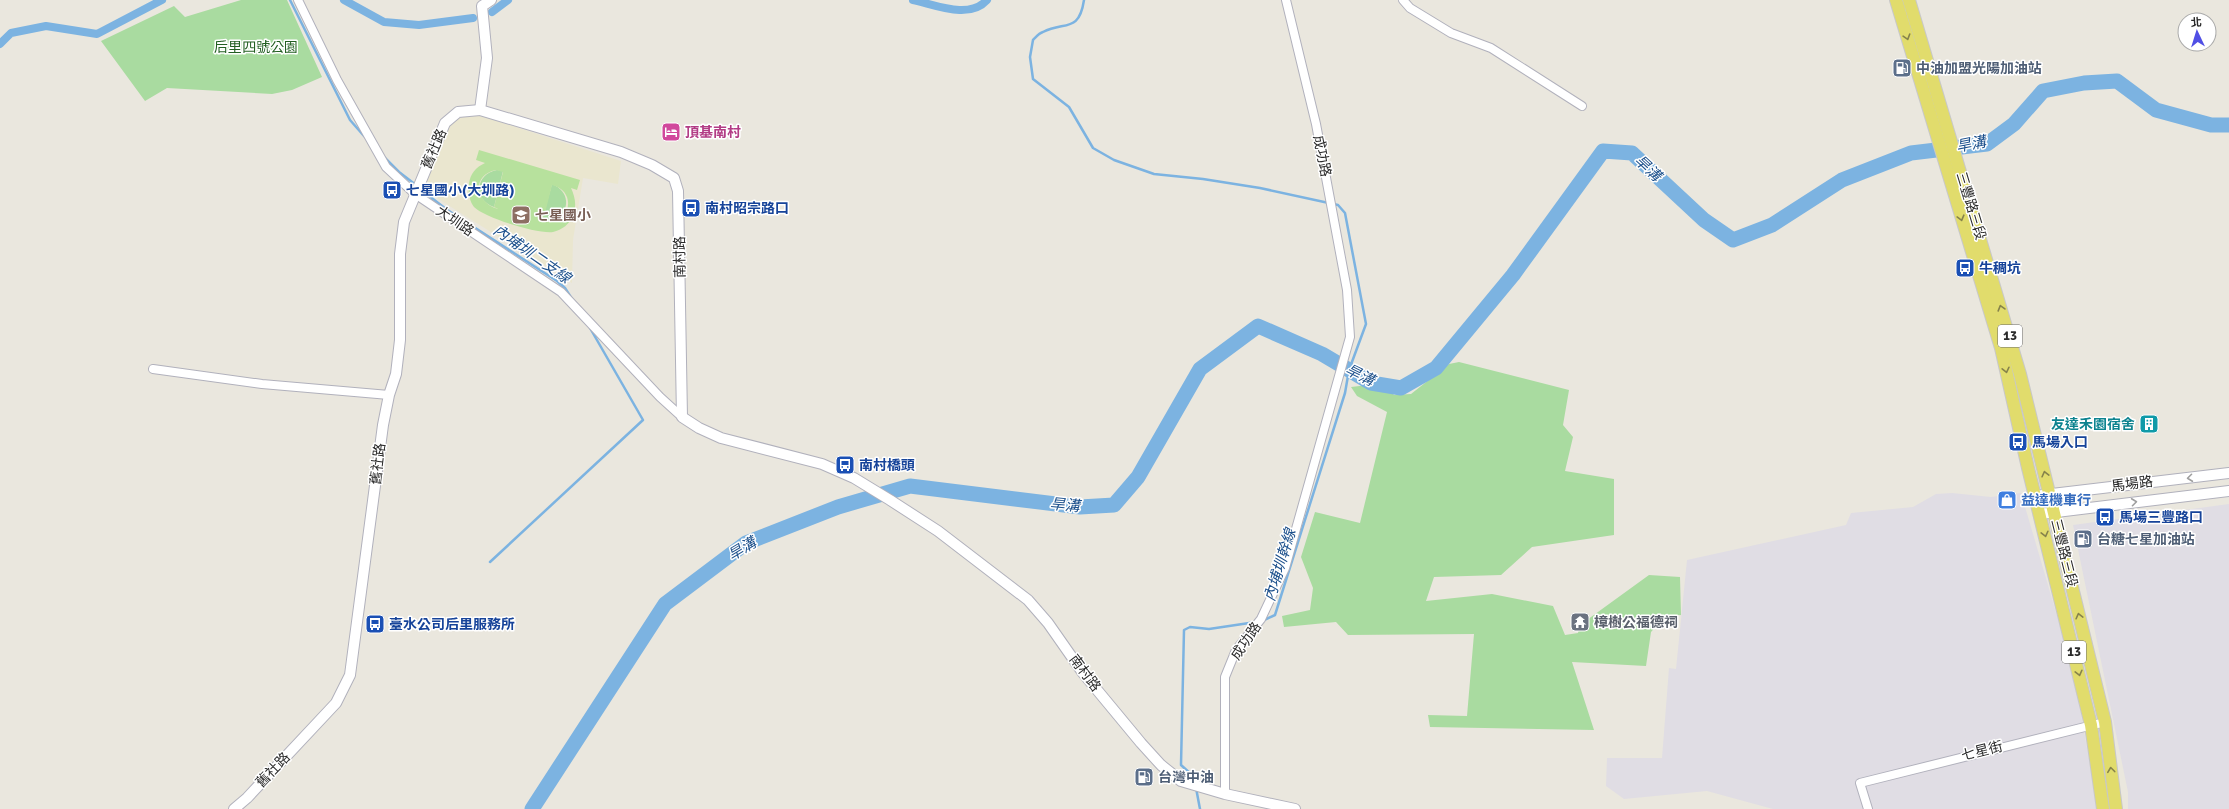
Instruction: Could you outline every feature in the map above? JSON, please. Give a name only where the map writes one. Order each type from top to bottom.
[{"type":"main road","name":"13","points":[[1896,0],[1936,110]]},
{"type":"main road","name":"13","points":[[1908,0],[1936,110],[1952,165]]},
{"type":"main road","name":"三豐路三段","points":[[1952,165],[2010,336],[2105,722],[2116,809]]},
{"type":"main road","name":"三豐路三段","points":[[1952,165],[2001,348],[2035,496],[2092,725],[2103,809]]},
{"type":"street","name":"大圳路","points":[[298,0],[337,80],[386,167],[415,194],[561,292],[660,397],[682,418]]},
{"type":"street","points":[[480,110],[487,58],[482,6],[491,0]]},
{"type":"street","name":"成功路","points":[[1225,794],[1225,677],[1236,650],[1261,619],[1285,568],[1333,403],[1350,337],[1350,313],[1316,124],[1286,0]]},
{"type":"street","points":[[1403,0],[1410,8],[1451,33],[1491,48],[1582,106]]},
{"type":"street","name":"舊社路","points":[[234,809],[336,703],[350,674],[383,425],[389,395],[396,374],[400,340],[400,254],[404,222],[445,123],[458,112],[480,110]]},
{"type":"street","name":"南村路","points":[[480,110],[621,152],[652,165],[674,178],[678,191],[682,418],[721,438],[822,464],[862,483],[890,500],[938,531],[1028,600],[1048,623],[1083,673],[1161,765],[1181,781],[1225,794],[1295,809]]},
{"type":"street","points":[[153,369],[262,384],[389,395]]},
{"type":"street","name":"馬場路","points":[[2035,496],[2229,473]]},
{"type":"street","name":"馬場路","points":[[2040,514],[2229,491]]},
{"type":"street","name":"七星街","points":[[1868,809],[1860,783],[1992,748],[2105,722]]},
{"type":"shaded area","name":"七星國小","points":[[472,113],[621,161],[618,184],[583,178],[573,240],[572,283],[424,190],[447,129],[455,120]]},
{"type":"shaded area","points":[[1952,493],[1991,497],[2021,493],[2074,674],[2093,782],[2096,809],[1773,809],[1707,791],[1624,799],[1606,786],[1607,758],[1662,758],[1669,668],[1676,669],[1687,560],[1846,525],[1851,513],[1913,507],[1936,494]]},
{"type":"shaded area","points":[[2229,504],[2229,809],[2128,809],[2128,792],[2073,525]]},
{"type":"green space","name":"后里四號公園","points":[[241,0],[287,0],[322,77],[292,90],[272,94],[167,88],[145,101],[101,41],[174,6],[185,17]]},
{"type":"green space","points":[[479,150],[580,180],[577,190],[571,188],[575,204],[572,218],[560,230],[545,232],[524,228],[489,216],[480,211],[472,205],[469,193],[472,174],[476,169],[485,163],[476,160]],"holes":[[[496,170],[503,172],[494,207],[498,209],[490,206],[484,201],[479,189],[483,177]],[[552,185],[561,189],[566,195],[568,202],[567,209],[559,220],[552,222],[543,221]]]},
{"type":"green space","points":[[497,170],[503,171],[494,207],[487,204],[483,199],[479,187],[484,176]]},
{"type":"green space","points":[[552,184],[562,191],[565,196],[566,206],[561,216],[556,220],[542,221]]},
{"type":"green space","points":[[1459,362],[1569,390],[1563,425],[1573,437],[1565,471],[1614,479],[1614,535],[1532,547],[1501,575],[1434,577],[1426,601],[1492,594],[1553,606],[1565,635],[1578,633],[1580,625],[1649,575],[1680,577],[1681,615],[1665,616],[1651,632],[1646,666],[1572,662],[1594,730],[1430,727],[1428,715],[1467,716],[1474,634],[1348,635],[1336,622],[1284,627],[1282,616],[1310,610],[1313,588],[1301,557],[1315,512],[1360,523],[1387,412],[1357,396],[1351,387],[1385,383],[1394,395],[1411,394],[1449,364]]},
{"type":"waterway","points":[[0,44],[11,33],[46,26],[97,34],[162,0]]},
{"type":"waterway","name":"內埔圳二支線","points":[[290,0],[350,120],[364,136]]},
{"type":"waterway","points":[[344,0],[384,22],[419,25],[473,18]]},
{"type":"waterway","points":[[492,12],[508,0]]},
{"type":"waterway","points":[[913,0],[962,10],[980,6],[987,0]]},
{"type":"waterway","points":[[1084,0],[1082,10],[1075,22],[1051,29],[1038,35],[1033,40],[1030,57],[1033,79],[1069,107],[1093,148],[1114,160],[1154,174],[1203,179],[1260,188],[1338,205],[1345,213],[1366,324],[1349,370],[1345,393],[1275,615],[1262,621]]},
{"type":"waterway","name":"旱溝","points":[[532,809],[665,604],[746,543],[838,507],[910,486],[1080,507],[1114,505],[1138,477],[1200,369],[1258,326],[1322,354],[1371,383],[1401,388],[1436,368],[1513,275],[1603,151],[1632,153],[1704,220],[1733,240],[1772,225],[1842,180],[1911,153],[1987,144],[2014,124],[2043,91],[2084,83],[2117,81],[2156,110],[2211,125],[2229,125]]},
{"type":"waterway","name":"內埔圳二支線","points":[[384,157],[399,172],[416,185]]},
{"type":"waterway","name":"內埔圳二支線","points":[[420,189],[446,209],[557,281],[565,288],[572,299]]},
{"type":"waterway","name":"內埔圳二支線","points":[[490,562],[643,420],[590,328]]},
{"type":"waterway","name":"內埔圳幹線","points":[[1194,781],[1193,776],[1181,765],[1184,630],[1190,627],[1209,629],[1256,622]]},
{"type":"waterway","name":"內埔圳幹線","points":[[1196,788],[1200,809]]},
{"type":"place","name":"中油加盟光陽加油站","points":[[1902,68]]},
{"type":"place","name":"頂基南村","points":[[671,132]]},
{"type":"place","name":"七星國小(大圳路)","points":[[392,190]]},
{"type":"place","name":"南村昭宗路口","points":[[691,208]]},
{"type":"place","name":"七星國小","points":[[521,215]]},
{"type":"place","name":"牛稠坑","points":[[1965,268]]},
{"type":"place","name":"友達禾園宿舍","points":[[2149,424]]},
{"type":"place","name":"馬場入口","points":[[2018,442]]},
{"type":"place","name":"南村橋頭","points":[[845,465]]},
{"type":"place","name":"益達機車行","points":[[2007,500]]},
{"type":"place","name":"馬場三豐路口","points":[[2105,517]]},
{"type":"place","name":"台糖七星加油站","points":[[2083,539]]},
{"type":"place","name":"樟樹公福德祠","points":[[1580,622]]},
{"type":"place","name":"臺水公司后里服務所","points":[[375,624]]},
{"type":"place","name":"台灣中油","points":[[1144,777]]}]
